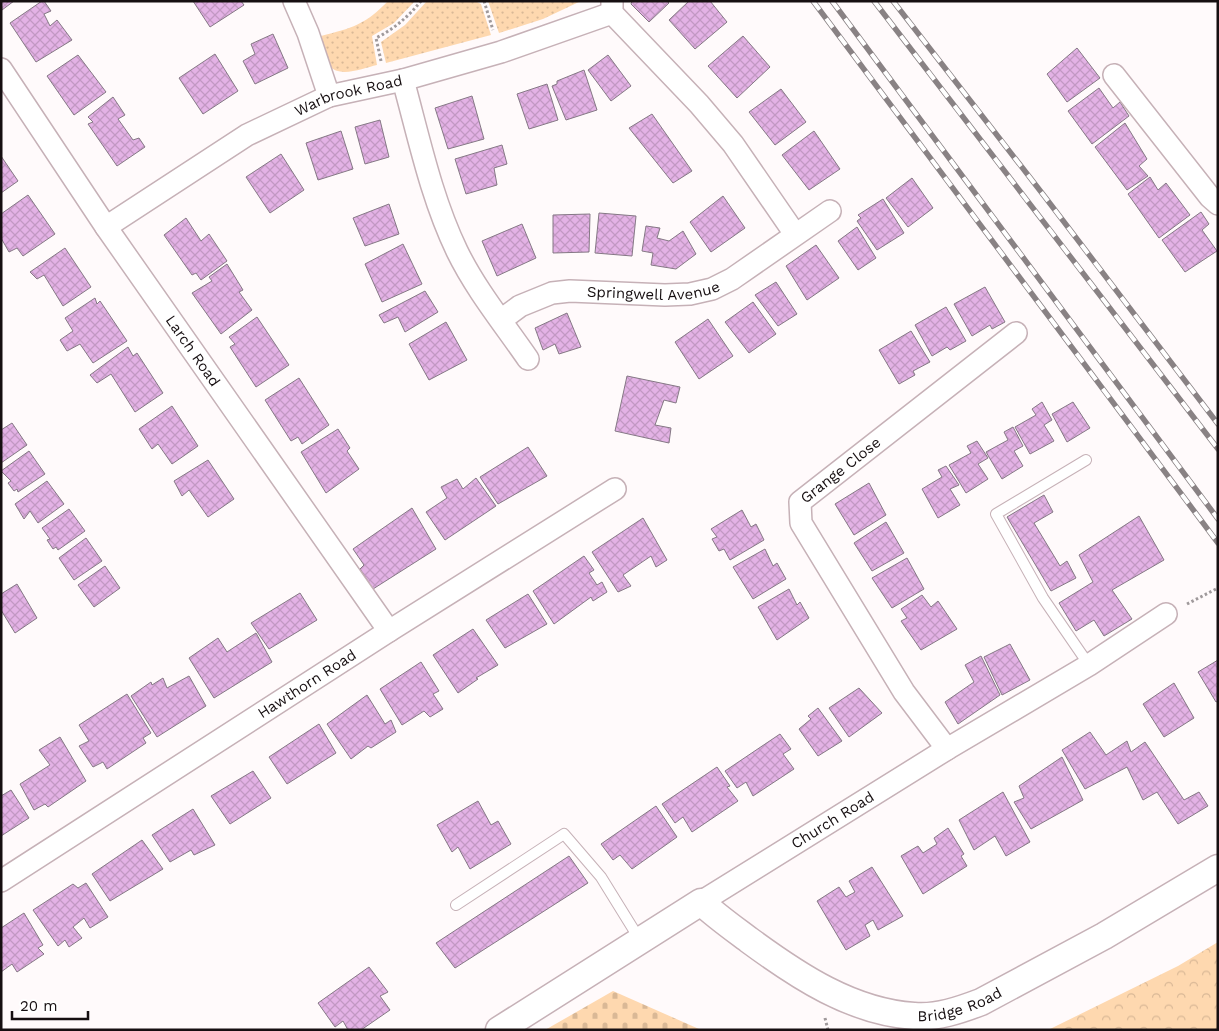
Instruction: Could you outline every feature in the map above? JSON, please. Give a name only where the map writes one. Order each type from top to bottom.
[{"type":"street","points":[[294,1],[308,33],[329,96]]},
{"type":"street","points":[[612,7],[733,144],[795,234]]},
{"type":"street","name":"Warbrook Road","points":[[106,227],[247,135],[329,96],[394,82],[501,52],[612,7]]},
{"type":"street","name":"Larch Road","points":[[1,69],[106,227],[389,631]]},
{"type":"street","points":[[1114,75],[1210,197],[1218,204]]},
{"type":"street","points":[[394,82],[445,224],[458,251],[475,283],[528,360]]},
{"type":"street","name":"Springwell Avenue","points":[[501,320],[520,306],[552,293],[570,291],[665,295],[690,294],[712,288],[732,279],[830,211]]},
{"type":"street","name":"Grange Close","points":[[947,749],[898,684],[801,524],[800,502],[1016,333]]},
{"type":"street","name":"Hawthorn Road","points":[[1,881],[389,631],[615,489]]},
{"type":"street","name":"Church Road","points":[[500,1030],[947,749],[1089,665],[1166,614]]},
{"type":"street","name":"Bridge Road","points":[[701,902],[773,958],[842,998],[873,1009],[896,1014],[931,1016],[962,1009],[981,1002],[1104,936],[1218,868]]},
{"type":"lane","points":[[1086,460],[996,514],[1043,598],[1089,665]]},
{"type":"lane","points":[[456,905],[564,834],[601,877],[640,941]]},
{"type":"path","points":[[394,82],[376,38],[390,31],[404,20],[421,1]]},
{"type":"path","points":[[484,1],[501,52]]},
{"type":"path","points":[[1166,614],[1218,588]]},
{"type":"green space","points":[[388,1],[415,1],[394,23],[372,36],[377,65],[345,72],[333,69],[329,65],[321,36],[341,31],[365,21]]},
{"type":"green space","points":[[427,1],[475,1],[481,4],[491,35],[386,63],[381,42],[405,25]]},
{"type":"green space","points":[[488,1],[581,1],[543,19],[499,33]]},
{"type":"green space","points":[[1218,942],[1218,1030],[1048,1030],[1178,966]]},
{"type":"green space","points":[[613,991],[699,1029],[700,1030],[545,1030]]},
{"type":"building","points":[[1,1],[14,1],[2,10]]},
{"type":"building","points":[[42,1],[51,11],[44,14],[50,26],[57,20],[72,40],[36,62],[10,23]]},
{"type":"building","points":[[193,1],[241,1],[244,5],[210,27]]},
{"type":"building","points":[[632,1],[667,1],[669,3],[649,22],[631,4]]},
{"type":"building","points":[[689,1],[710,1],[727,22],[695,49],[669,20]]},
{"type":"building","points":[[273,34],[288,68],[255,84],[243,61],[255,54],[251,44]]},
{"type":"building","points":[[743,36],[770,67],[737,98],[708,66]]},
{"type":"building","points":[[1077,48],[1100,78],[1067,102],[1047,74]]},
{"type":"building","points":[[215,54],[238,91],[203,114],[179,78]]},
{"type":"building","points":[[78,55],[106,92],[74,115],[47,76]]},
{"type":"building","points":[[608,55],[631,86],[611,101],[588,70]]},
{"type":"building","points":[[584,70],[597,110],[566,120],[552,86],[557,84],[557,81]]},
{"type":"building","points":[[547,84],[558,120],[529,129],[517,94]]},
{"type":"building","points":[[1099,88],[1113,108],[1120,102],[1129,116],[1092,144],[1068,111]]},
{"type":"building","points":[[781,89],[806,122],[775,145],[749,112]]},
{"type":"building","points":[[472,96],[484,139],[448,149],[435,108]]},
{"type":"building","points":[[113,97],[125,115],[118,119],[133,140],[139,138],[145,147],[117,166],[88,124],[93,122],[88,117]]},
{"type":"building","points":[[652,114],[692,171],[673,183],[629,128]]},
{"type":"building","points":[[380,120],[389,157],[365,164],[355,127]]},
{"type":"building","points":[[1125,123],[1147,159],[1139,166],[1148,176],[1127,190],[1095,147]]},
{"type":"building","points":[[341,131],[353,169],[318,180],[306,143]]},
{"type":"building","points":[[814,131],[840,169],[809,190],[782,155]]},
{"type":"building","points":[[502,145],[507,164],[494,168],[497,185],[466,194],[455,159]]},
{"type":"building","points":[[281,154],[304,190],[270,213],[246,177]]},
{"type":"building","points":[[1,156],[18,181],[1,193]]},
{"type":"building","points":[[1150,177],[1158,190],[1166,183],[1190,215],[1159,238],[1128,194]]},
{"type":"building","points":[[912,178],[933,208],[908,227],[886,198]]},
{"type":"building","points":[[28,195],[55,234],[23,256],[17,248],[9,252],[1,238],[1,214]]},
{"type":"building","points":[[723,196],[745,228],[711,252],[690,222]]},
{"type":"building","points":[[883,199],[904,233],[877,250],[857,221],[861,218],[858,215]]},
{"type":"building","points":[[389,204],[399,234],[365,246],[353,218]]},
{"type":"building","points":[[1201,212],[1209,224],[1202,230],[1217,251],[1185,272],[1162,240]]},
{"type":"building","points":[[599,213],[636,216],[632,256],[595,253]]},
{"type":"building","points":[[590,214],[589,252],[553,253],[553,215]]},
{"type":"building","points":[[186,218],[201,241],[209,234],[227,261],[201,280],[196,273],[192,275],[164,235]]},
{"type":"building","points":[[522,224],[536,258],[497,276],[482,241]]},
{"type":"building","points":[[646,226],[660,228],[657,238],[669,241],[683,231],[696,254],[676,269],[651,265],[653,253],[642,251]]},
{"type":"building","points":[[857,227],[876,258],[858,270],[838,241]]},
{"type":"building","points":[[403,244],[422,284],[382,302],[365,264]]},
{"type":"building","points":[[816,245],[839,278],[807,300],[786,266]]},
{"type":"building","points":[[65,248],[91,287],[63,306],[44,275],[37,279],[30,272]]},
{"type":"building","points":[[227,264],[243,290],[239,292],[252,310],[221,334],[192,293],[212,281],[209,277]]},
{"type":"building","points":[[776,282],[797,314],[778,326],[755,295]]},
{"type":"building","points":[[985,287],[1005,322],[992,329],[990,325],[972,336],[954,304]]},
{"type":"building","points":[[425,291],[438,312],[405,332],[398,317],[384,323],[379,315]]},
{"type":"building","points":[[95,298],[97,304],[100,301],[127,341],[93,363],[80,344],[67,351],[60,340],[73,331],[65,318]]},
{"type":"building","points":[[753,302],[776,334],[749,353],[725,322]]},
{"type":"building","points":[[946,307],[966,341],[950,350],[947,347],[932,356],[915,325]]},
{"type":"building","points":[[567,313],[581,347],[559,354],[555,344],[543,350],[535,328]]},
{"type":"building","points":[[257,317],[289,365],[256,387],[230,347],[235,344],[229,337]]},
{"type":"building","points":[[708,319],[733,356],[699,379],[675,342]]},
{"type":"building","points":[[446,322],[467,360],[429,380],[409,344]]},
{"type":"building","points":[[911,331],[930,362],[913,371],[915,375],[899,384],[879,350]]},
{"type":"building","points":[[128,347],[133,356],[137,353],[163,393],[135,412],[111,374],[97,383],[90,375]]},
{"type":"building","points":[[627,376],[680,387],[676,403],[664,400],[655,425],[671,428],[669,443],[615,431]]},
{"type":"building","points":[[299,378],[329,425],[302,444],[298,437],[291,441],[265,400]]},
{"type":"building","points":[[1042,402],[1052,420],[1044,425],[1054,441],[1030,454],[1015,427],[1036,415],[1032,409]]},
{"type":"building","points":[[1073,402],[1090,428],[1067,442],[1052,414]]},
{"type":"building","points":[[172,406],[198,446],[172,464],[158,444],[152,449],[139,429]]},
{"type":"building","points":[[12,423],[27,445],[1,463],[1,430]]},
{"type":"building","points":[[1013,427],[1023,446],[1014,451],[1023,466],[1002,479],[986,452],[1008,440],[1004,432]]},
{"type":"building","points":[[338,429],[350,448],[347,451],[359,469],[326,493],[301,452]]},
{"type":"building","points":[[977,441],[988,458],[978,464],[988,479],[966,493],[949,465],[971,453],[967,446]]},
{"type":"building","points":[[528,447],[547,476],[498,504],[480,477]]},
{"type":"building","points":[[29,451],[45,474],[18,492],[17,489],[14,491],[8,483],[11,481],[1,471]]},
{"type":"building","points":[[208,460],[234,499],[208,517],[189,490],[182,496],[174,481]]},
{"type":"building","points":[[946,466],[959,485],[950,489],[960,505],[938,518],[922,489],[942,477],[938,470]]},
{"type":"building","points":[[476,478],[496,506],[445,540],[426,512],[447,498],[441,487],[457,479],[463,489]]},
{"type":"building","points":[[47,481],[64,504],[38,523],[30,511],[24,519],[15,504]]},
{"type":"building","points":[[869,483],[886,515],[854,535],[835,504]]},
{"type":"building","points":[[1044,495],[1053,512],[1034,523],[1060,566],[1067,561],[1076,578],[1051,591],[1007,517]]},
{"type":"building","points":[[412,508],[436,549],[373,589],[360,569],[364,565],[353,549]]},
{"type":"building","points":[[69,509],[85,531],[58,550],[56,547],[53,549],[47,540],[50,539],[42,528]]},
{"type":"building","points":[[742,510],[751,527],[756,524],[764,540],[730,560],[724,549],[719,551],[712,539],[717,537],[711,529]]},
{"type":"building","points":[[1139,516],[1164,560],[1112,590],[1132,619],[1104,636],[1094,620],[1076,631],[1059,603],[1093,582],[1079,555]]},
{"type":"building","points":[[643,518],[667,560],[656,567],[651,556],[623,575],[631,586],[618,592],[592,552]]},
{"type":"building","points":[[886,522],[904,553],[872,571],[854,543]]},
{"type":"building","points":[[86,538],[102,561],[74,580],[59,558]]},
{"type":"building","points":[[765,549],[773,566],[777,563],[786,579],[753,599],[733,567]]},
{"type":"building","points":[[584,556],[594,570],[589,573],[597,585],[602,582],[607,592],[593,601],[591,597],[554,624],[533,591]]},
{"type":"building","points":[[907,558],[924,589],[892,608],[872,578]]},
{"type":"building","points":[[105,566],[120,588],[94,607],[78,585]]},
{"type":"building","points":[[17,584],[37,618],[15,633],[1,610],[1,594]]},
{"type":"building","points":[[789,589],[797,605],[800,602],[809,618],[777,640],[758,607]]},
{"type":"building","points":[[300,593],[317,620],[269,649],[251,623]]},
{"type":"building","points":[[528,594],[547,624],[505,648],[486,620]]},
{"type":"building","points":[[922,595],[931,607],[938,601],[957,629],[921,650],[901,621],[907,618],[901,609]]},
{"type":"building","points":[[473,629],[498,665],[476,678],[478,679],[458,693],[433,655]]},
{"type":"building","points":[[256,633],[272,662],[214,698],[189,658],[218,638],[227,652]]},
{"type":"building","points":[[1010,644],[1030,680],[1002,695],[984,657]]},
{"type":"building","points":[[981,656],[1000,695],[958,724],[945,702],[974,682],[965,665]]},
{"type":"building","points":[[1218,660],[1218,701],[1216,702],[1198,672]]},
{"type":"building","points":[[421,662],[439,691],[433,694],[443,709],[430,717],[424,711],[402,725],[380,689]]},
{"type":"building","points":[[189,676],[206,706],[157,737],[131,696],[151,682],[152,685],[163,678],[167,688]]},
{"type":"building","points":[[1174,683],[1194,718],[1164,737],[1143,704]]},
{"type":"building","points":[[859,688],[882,713],[849,737],[829,708]]},
{"type":"building","points":[[127,694],[151,733],[143,738],[146,743],[107,769],[103,762],[93,767],[79,746],[89,741],[79,725]]},
{"type":"building","points":[[367,695],[385,724],[391,720],[396,732],[371,748],[368,746],[351,759],[327,724]]},
{"type":"building","points":[[818,708],[842,741],[818,756],[799,729],[811,719],[808,716]]},
{"type":"building","points":[[319,724],[336,753],[287,784],[269,757]]},
{"type":"building","points":[[1090,732],[1106,755],[1127,741],[1131,752],[1145,742],[1184,800],[1199,792],[1208,806],[1178,824],[1157,792],[1143,800],[1127,767],[1085,789],[1062,750]]},
{"type":"building","points":[[780,734],[791,749],[783,754],[794,769],[753,796],[746,782],[737,788],[725,771]]},
{"type":"building","points":[[60,737],[86,781],[48,807],[45,804],[34,810],[20,784],[50,765],[39,750]]},
{"type":"building","points":[[1062,757],[1083,800],[1031,829],[1014,802],[1024,798],[1019,786]]},
{"type":"building","points":[[717,767],[730,786],[727,787],[738,801],[692,832],[683,817],[675,823],[662,804]]},
{"type":"building","points":[[253,771],[271,798],[230,824],[211,796]]},
{"type":"building","points":[[11,790],[29,818],[1,836],[1,796]]},
{"type":"building","points":[[1003,792],[1030,842],[1006,856],[995,836],[974,850],[959,820]]},
{"type":"building","points":[[478,801],[491,825],[498,821],[511,844],[470,869],[458,847],[452,852],[437,825]]},
{"type":"building","points":[[656,806],[677,837],[632,869],[620,855],[613,860],[601,844]]},
{"type":"building","points":[[193,809],[215,845],[194,855],[191,850],[170,862],[152,835]]},
{"type":"building","points":[[948,828],[964,854],[961,856],[967,866],[923,894],[901,856],[918,846],[923,853],[937,844],[934,838]]},
{"type":"building","points":[[142,840],[163,869],[110,901],[92,874]]},
{"type":"building","points":[[569,856],[588,883],[455,968],[436,943]]},
{"type":"building","points":[[872,867],[903,916],[878,930],[873,920],[865,925],[870,936],[846,950],[817,901],[839,887],[846,897],[855,892],[849,881]]},
{"type":"building","points":[[86,883],[108,917],[90,928],[84,918],[73,927],[82,938],[69,947],[65,940],[58,946],[33,910],[73,884],[78,888]]},
{"type":"building","points":[[24,913],[43,945],[38,948],[44,954],[17,972],[12,964],[1,972],[1,928]]},
{"type":"building","points":[[369,967],[388,992],[380,996],[390,1010],[361,1030],[348,1030],[343,1021],[335,1027],[318,1003]]},
{"type":"railway","points":[[813,1],[1218,543]]},
{"type":"railway","points":[[832,1],[1218,519]]},
{"type":"railway","points":[[874,1],[1218,449]]},
{"type":"railway","points":[[893,1],[1218,424]]}]
